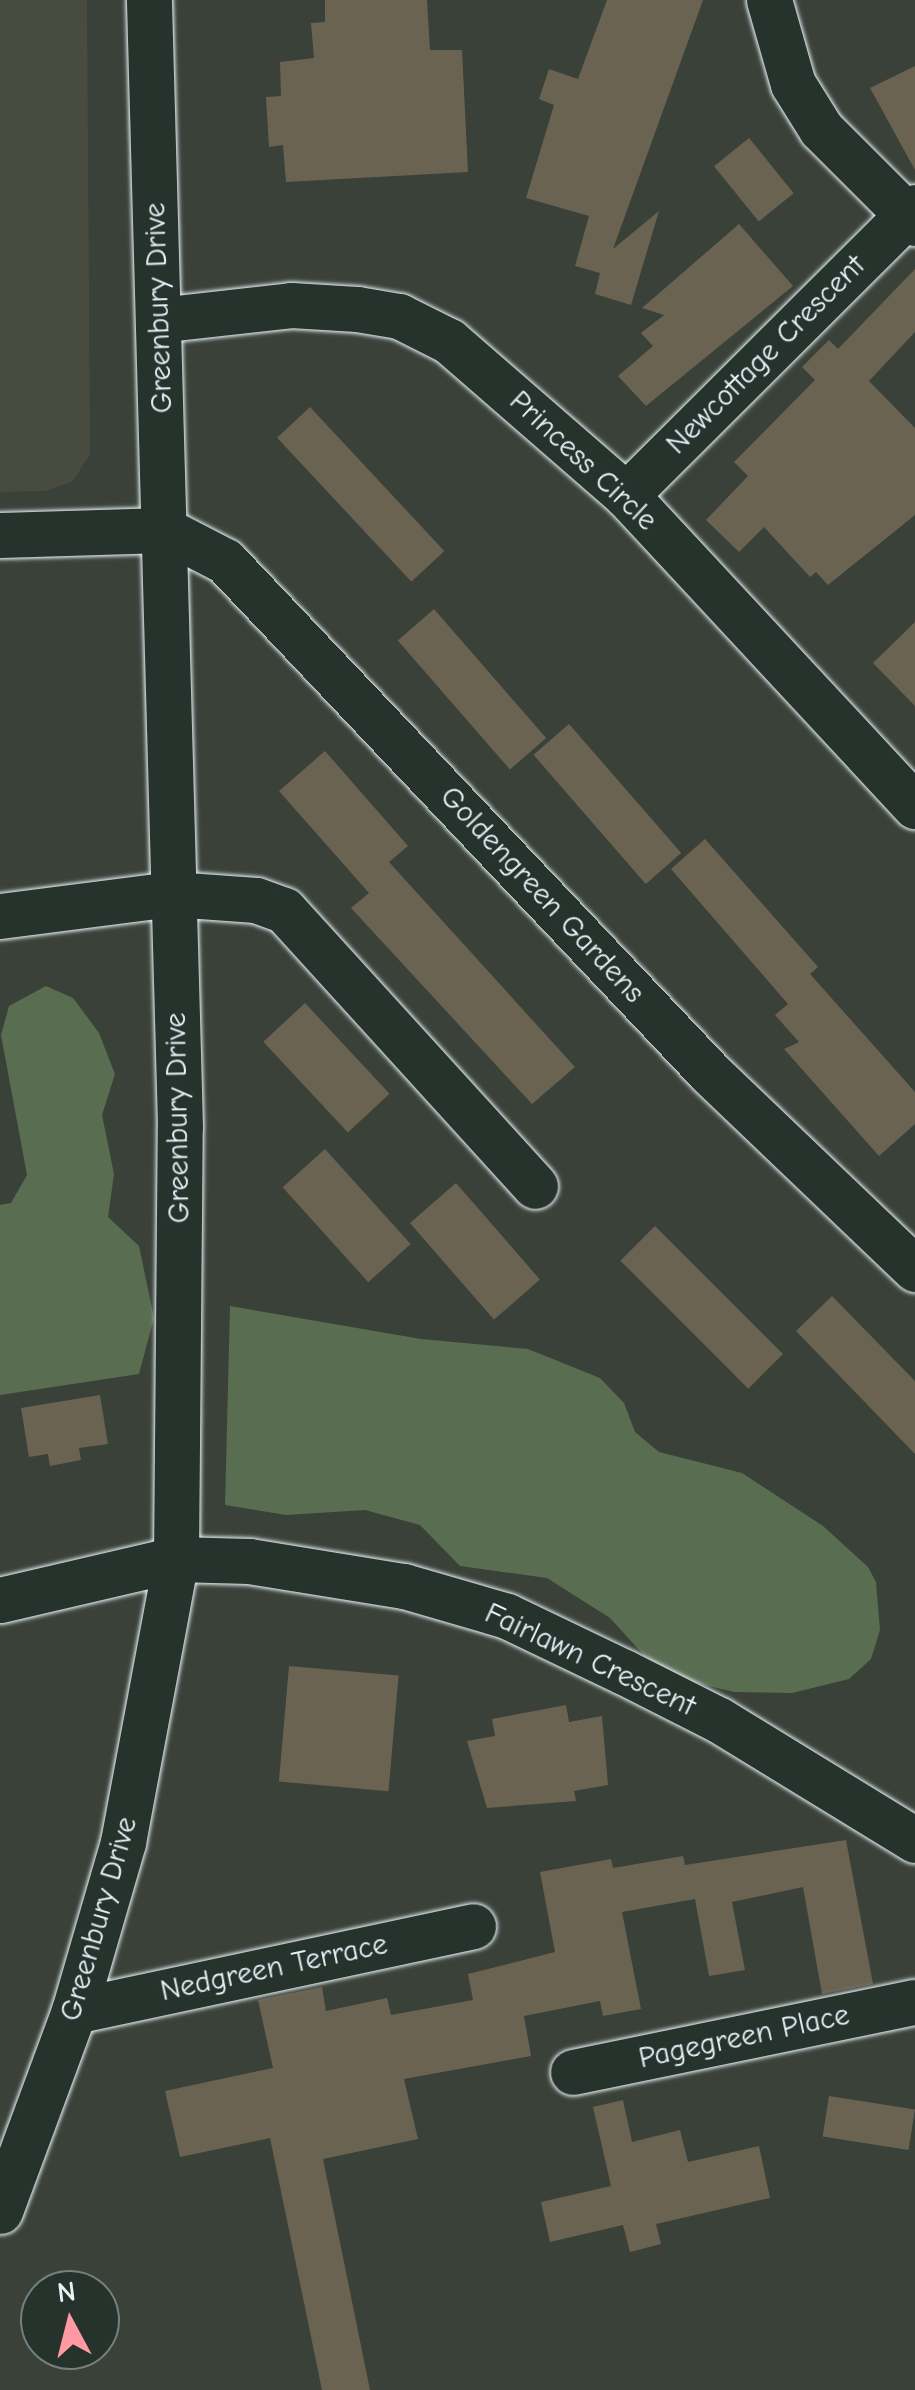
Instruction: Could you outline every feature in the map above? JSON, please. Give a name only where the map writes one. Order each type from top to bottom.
[{"type":"street","name":"Greenbury Drive","points":[[0,2211],[74,2011],[123,1842],[176,1559],[182,1310],[150,0]]},
{"type":"street","name":"Newcottage Crescent","points":[[626,495],[912,215],[820,129],[792,84],[769,0]]},
{"type":"street","name":"Princess Circle","points":[[158,320],[291,305],[399,316],[450,342],[626,495],[915,806]]},
{"type":"street","points":[[0,535],[165,530]]},
{"type":"street","name":"Goldengreen Gardens","points":[[165,530],[225,561],[247,581],[710,1072],[915,1269]]},
{"type":"street","points":[[0,916],[172,894],[256,900],[304,926],[535,1186]]},
{"type":"street","name":"Fairlawn Crescent","points":[[0,1600],[176,1559],[340,1574],[506,1616],[719,1720],[915,1840]]},
{"type":"street","name":"Nedgreen Terrace","points":[[74,2011],[473,1926]]},
{"type":"street","name":"Pagegreen Place","points":[[572,2072],[915,2002]]},
{"type":"shaded area","points":[[0,0],[87,0],[90,454],[73,481],[46,491],[0,492]]},
{"type":"green space","points":[[46,986],[73,998],[99,1033],[115,1074],[102,1115],[114,1174],[108,1217],[139,1246],[154,1318],[139,1374],[0,1395],[0,1205],[11,1203],[27,1175],[1,1035],[9,1006]]},
{"type":"green space","points":[[230,1306],[421,1339],[528,1349],[600,1378],[624,1403],[635,1432],[659,1452],[742,1473],[823,1526],[868,1567],[876,1582],[880,1630],[871,1659],[849,1679],[792,1693],[734,1692],[676,1678],[651,1663],[610,1618],[547,1578],[460,1566],[420,1525],[365,1510],[286,1515],[225,1505]]},
{"type":"building","points":[[325,0],[427,0],[430,50],[462,50],[468,172],[286,182],[283,145],[269,147],[266,97],[281,96],[280,62],[314,58],[311,23],[325,22]]},
{"type":"building","points":[[607,0],[703,0],[613,249],[659,211],[631,305],[595,294],[600,273],[575,266],[589,216],[526,198],[554,105],[539,99],[549,69],[578,79]]},
{"type":"building","points":[[915,66],[915,170],[870,88]]},
{"type":"building","points":[[749,138],[794,193],[759,221],[714,166]]},
{"type":"building","points":[[739,224],[793,286],[646,406],[618,376],[653,346],[641,333],[664,315],[642,308]]},
{"type":"building","points":[[915,269],[915,332],[869,381],[915,428],[915,515],[828,585],[816,572],[810,577],[764,527],[739,552],[706,520],[748,476],[734,462],[815,380],[802,367],[829,340],[838,349]]},
{"type":"building","points":[[310,407],[444,551],[411,582],[277,438]]},
{"type":"building","points":[[434,609],[546,738],[510,770],[398,640]]},
{"type":"building","points":[[915,622],[915,706],[873,663]]},
{"type":"building","points":[[569,724],[681,853],[646,884],[534,755]]},
{"type":"building","points":[[325,751],[408,846],[389,862],[575,1067],[532,1104],[351,908],[369,893],[279,791]]},
{"type":"building","points":[[705,839],[818,967],[810,974],[915,1092],[915,1124],[879,1156],[784,1049],[799,1042],[775,1015],[788,1004],[671,869]]},
{"type":"building","points":[[305,1003],[390,1094],[348,1133],[263,1042]]},
{"type":"building","points":[[325,1149],[411,1244],[368,1282],[283,1187]]},
{"type":"building","points":[[456,1183],[540,1280],[494,1320],[410,1223]]},
{"type":"building","points":[[655,1226],[783,1354],[748,1389],[620,1261]]},
{"type":"building","points":[[832,1296],[915,1381],[915,1454],[796,1331]]},
{"type":"building","points":[[100,1395],[108,1444],[79,1448],[81,1460],[50,1466],[48,1454],[29,1457],[21,1408]]},
{"type":"building","points":[[289,1666],[399,1676],[388,1791],[279,1782]]},
{"type":"building","points":[[566,1705],[569,1722],[602,1716],[608,1785],[574,1791],[576,1801],[487,1808],[467,1741],[495,1736],[492,1719]]},
{"type":"building","points":[[846,1840],[873,1984],[822,1994],[803,1887],[732,1902],[745,1970],[709,1976],[695,1899],[622,1912],[641,2009],[603,2016],[600,2001],[524,2016],[531,2056],[404,2079],[418,2139],[323,2159],[370,2390],[322,2390],[270,2138],[180,2157],[165,2091],[273,2068],[258,2000],[322,1987],[326,2011],[387,1998],[391,2015],[473,2000],[468,1974],[555,1952],[540,1872],[611,1859],[613,1868],[683,1856],[685,1865]]},
{"type":"building","points":[[829,2096],[915,2110],[909,2150],[823,2136]]},
{"type":"building","points":[[623,2100],[632,2142],[680,2130],[688,2162],[759,2146],[770,2198],[656,2224],[661,2244],[630,2252],[623,2225],[550,2242],[541,2202],[611,2186],[593,2107]]}]
